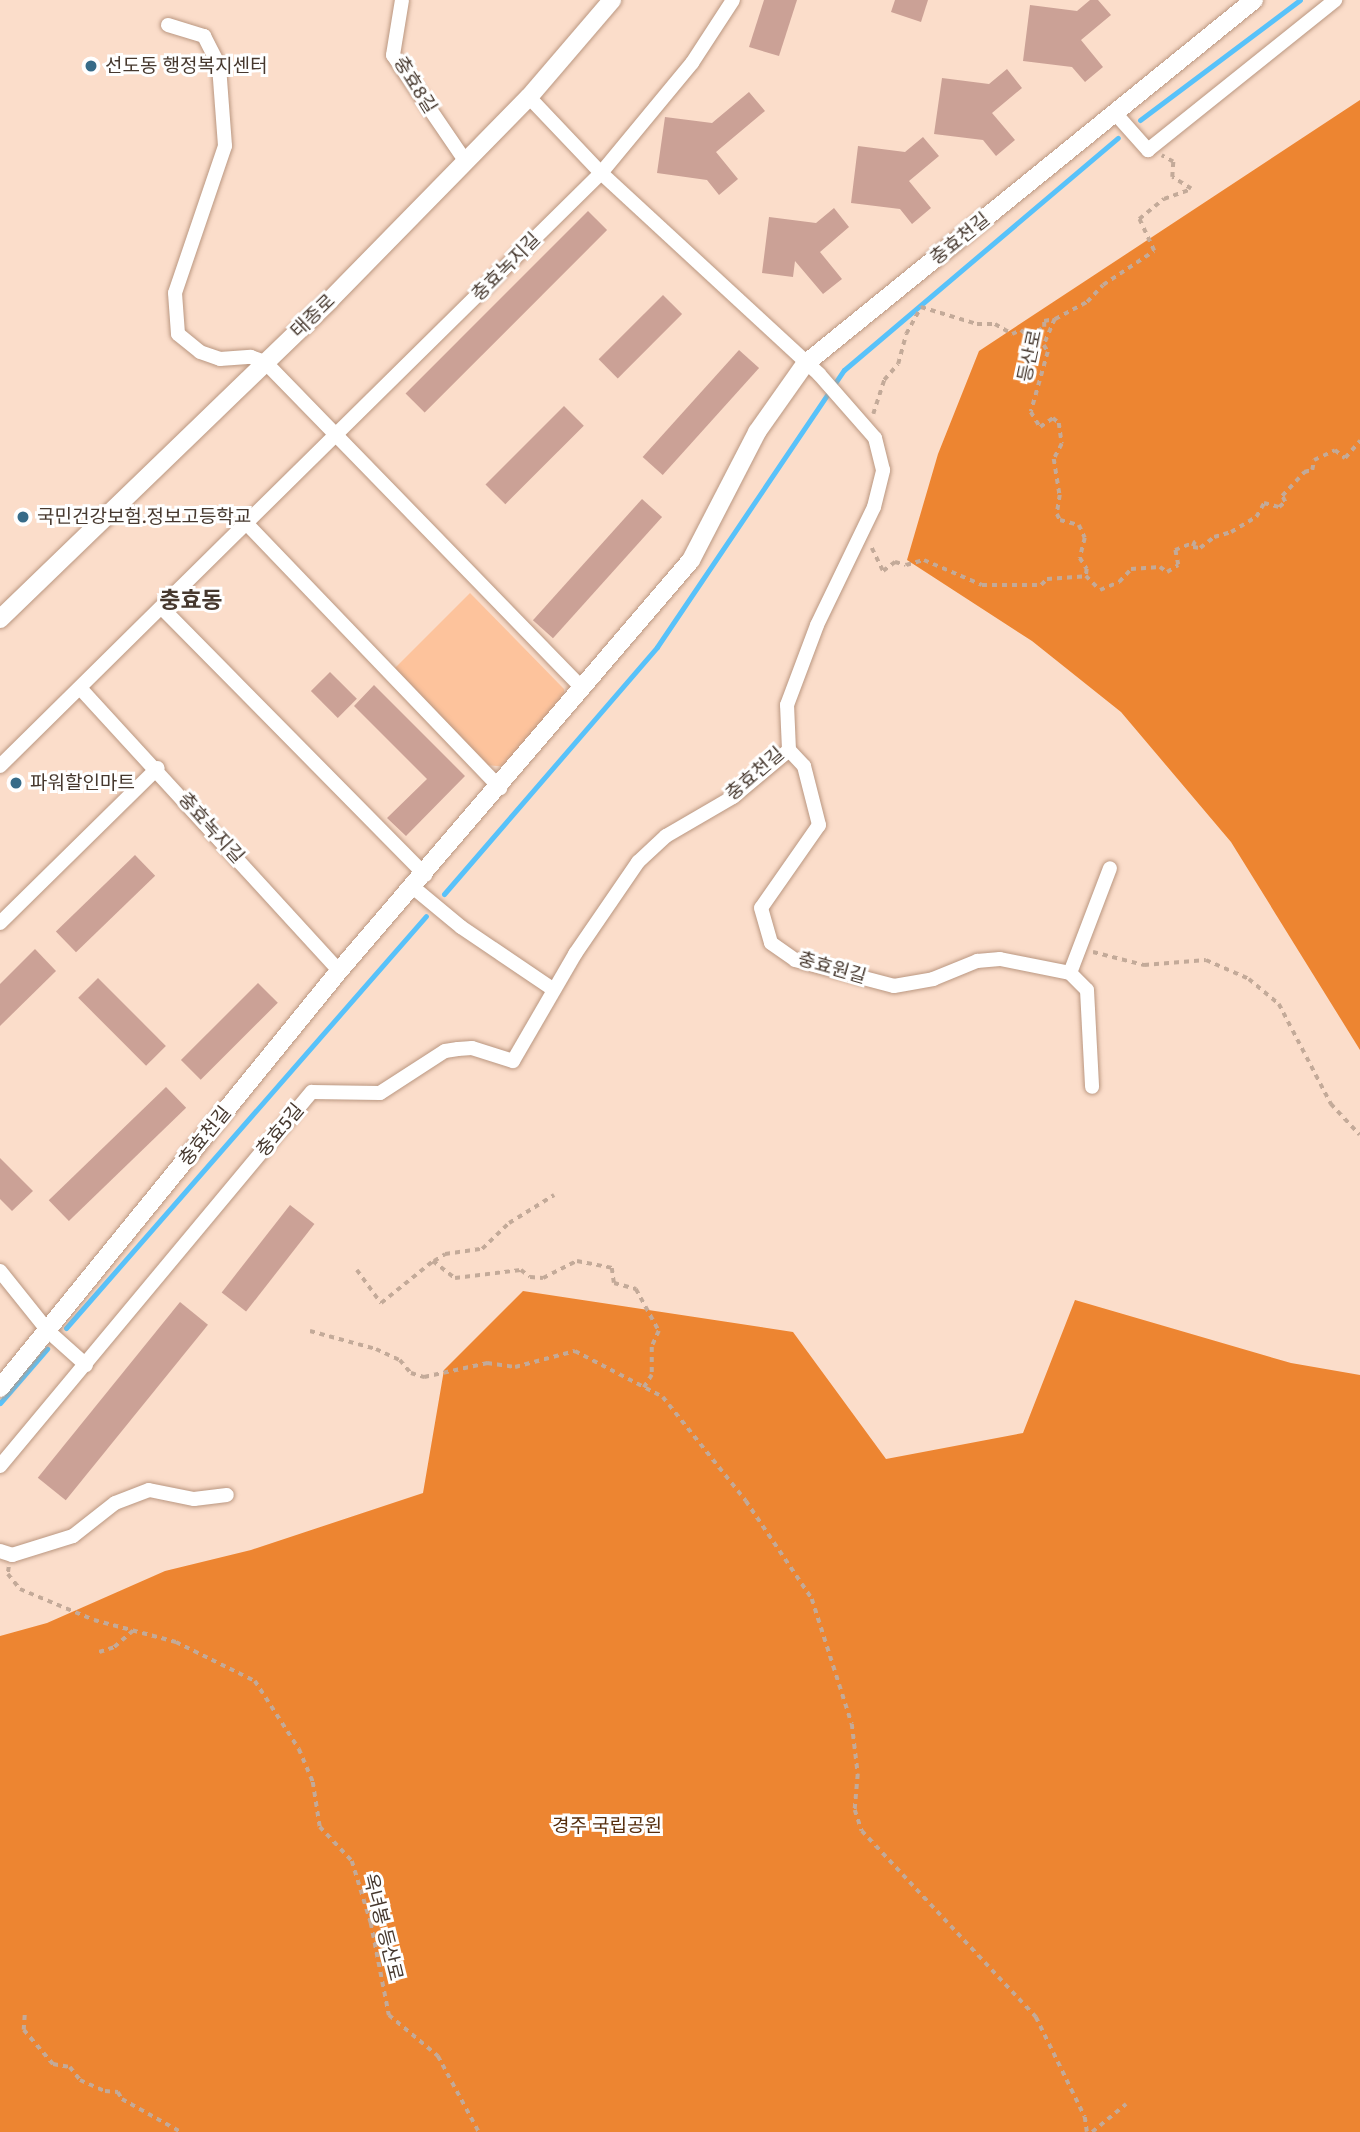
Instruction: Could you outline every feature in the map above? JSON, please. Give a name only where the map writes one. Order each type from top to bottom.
[{"type":"street","name":"충효8길","points":[[402,0],[393,55],[466,162]]},
{"type":"street","name":"태종로","points":[[0,620],[466,162],[529,97],[612,0]]},
{"type":"street","name":"충효녹지길","points":[[0,766],[601,173],[692,62],[733,0]]},
{"type":"street","name":"충효천길","points":[[0,1388],[339,971],[500,788],[691,561],[757,432],[805,364],[1254,0]]},
{"type":"street","points":[[1115,113],[1148,150],[1335,0]]},
{"type":"street","points":[[168,25],[204,36],[219,66],[225,146],[175,293],[178,334],[200,352],[220,359],[251,357],[265,362],[583,689]]},
{"type":"street","points":[[529,97],[601,173],[805,364]]},
{"type":"street","name":"충효천길","points":[[554,990],[638,862],[666,836],[733,797],[789,750],[787,705],[817,625],[866,526],[883,470],[873,435],[805,364]]},
{"type":"street","points":[[247,524],[500,788]]},
{"type":"street","points":[[162,608],[461,927],[554,990]]},
{"type":"street","name":"충효녹지길","points":[[80,688],[158,768],[339,971]]},
{"type":"street","name":"충효원길","points":[[789,750],[804,766],[820,825],[761,908],[771,943],[795,960],[894,986],[933,979],[977,961],[1000,959],[1070,974]]},
{"type":"street","points":[[0,923],[158,768]]},
{"type":"street","points":[[1092,1087],[1087,990],[1070,974],[1110,868]]},
{"type":"street","name":"충효5길","points":[[0,1466],[312,1092],[380,1093],[445,1051],[472,1048],[513,1060],[554,990]]},
{"type":"street","points":[[0,1271],[48,1331],[86,1365]]},
{"type":"street","points":[[6,1553],[73,1536],[115,1503],[149,1490],[194,1499],[227,1495]]},
{"type":"path","points":[[1055,319],[1152,254],[1153,246],[1139,219],[1164,200],[1191,189],[1172,177],[1173,162],[1148,150]]},
{"type":"path","name":"등산로","points":[[873,435],[874,411],[884,380],[898,364],[906,334],[921,307],[977,324],[995,324],[1012,334],[1021,330],[1029,337],[1044,327],[1044,321],[1055,319]]},
{"type":"path","name":"등산로","points":[[1055,319],[1044,345],[1048,352],[1031,412],[1040,427],[1054,418],[1059,423],[1062,444],[1054,458],[1060,495],[1057,514],[1060,520],[1079,525],[1085,538],[1080,558],[1087,569],[1086,576]]},
{"type":"path","points":[[866,526],[876,564],[883,571],[895,562],[906,565],[924,560],[982,585],[1041,585],[1048,579],[1086,576],[1100,590],[1119,582],[1131,569],[1160,567],[1167,572],[1178,565],[1175,550],[1195,542],[1194,547],[1200,548],[1214,537],[1231,532],[1256,517],[1264,503],[1279,507],[1285,502],[1282,496],[1304,472],[1312,470],[1314,460],[1335,450],[1345,458],[1360,441]]},
{"type":"path","points":[[1079,956],[1096,951],[1144,965],[1206,960],[1249,979],[1279,1004],[1331,1104],[1360,1135]]},
{"type":"path","points":[[357,1270],[382,1303],[433,1261],[445,1254],[482,1249],[509,1223],[554,1195]]},
{"type":"path","points":[[433,1261],[455,1278],[522,1270],[530,1277],[542,1278],[577,1261],[612,1268],[614,1283],[636,1289],[659,1331],[652,1347],[652,1375],[644,1388]]},
{"type":"path","points":[[310,1331],[376,1349],[400,1360],[411,1373],[424,1377],[487,1363],[515,1367],[575,1351],[663,1397],[676,1411],[691,1437],[746,1502],[811,1599],[825,1628],[852,1724],[858,1774],[855,1810],[862,1831],[1036,2017],[1090,2132],[1126,2104]]},
{"type":"path","name":"옥녀봉 등산로","points":[[6,1553],[8,1574],[20,1589],[94,1620],[136,1628],[255,1681],[276,1711],[313,1782],[320,1827],[352,1861],[371,1923],[389,2015],[438,2056],[479,2132]]},
{"type":"path","points":[[99,1651],[114,1647],[136,1628]]},
{"type":"path","points":[[25,2015],[24,2030],[53,2064],[70,2067],[80,2080],[105,2091],[118,2092],[122,2099],[181,2132]]},
{"type":"shaded area","points":[[470,593],[564,689],[565,703],[508,767],[486,765],[395,668]]},
{"type":"green space","points":[[1360,100],[1360,1050],[1231,842],[1121,712],[1032,641],[907,560],[938,454],[979,351]]},
{"type":"green space","name":"경주 국립공원","points":[[523,1291],[793,1332],[886,1459],[1023,1433],[1075,1300],[1291,1363],[1360,1375],[1360,2132],[0,2132],[0,1636],[47,1623],[165,1571],[251,1550],[423,1493],[444,1370]]},
{"type":"building","points":[[764,0],[797,0],[779,56],[749,47]]},
{"type":"building","points":[[895,0],[928,0],[921,22],[891,12]]},
{"type":"building","points":[[1090,0],[1098,0],[1111,15],[1081,40],[1103,67],[1085,82],[1072,67],[1023,61],[1030,5],[1077,11]]},
{"type":"building","points":[[1007,69],[1022,88],[992,113],[1015,140],[996,156],[983,140],[934,134],[942,78],[989,84]]},
{"type":"building","points":[[749,92],[765,111],[716,152],[738,179],[719,195],[707,180],[657,173],[665,117],[712,123]]},
{"type":"building","points":[[923,137],[939,156],[909,181],[931,208],[912,224],[900,209],[851,203],[858,146],[905,152]]},
{"type":"building","points":[[834,208],[849,227],[820,252],[842,279],[823,294],[795,261],[793,277],[762,273],[769,217],[816,223]]},
{"type":"building","points":[[588,211],[607,230],[425,413],[406,393]]},
{"type":"building","points":[[663,295],[682,314],[618,378],[599,359]]},
{"type":"building","points":[[739,350],[759,368],[663,475],[643,457]]},
{"type":"building","points":[[564,406],[584,426],[505,504],[486,484]]},
{"type":"building","points":[[642,499],[662,517],[553,638],[533,620]]},
{"type":"building","points":[[330,672],[357,699],[338,718],[311,691]]},
{"type":"building","points":[[374,685],[465,776],[406,836],[387,818],[427,779],[354,706]]},
{"type":"building","points":[[135,855],[155,876],[76,952],[56,931]]},
{"type":"building","points":[[35,949],[56,971],[0,1026],[0,984]]},
{"type":"building","points":[[98,978],[166,1046],[146,1066],[78,998]]},
{"type":"building","points":[[258,983],[278,1003],[201,1080],[181,1060]]},
{"type":"building","points":[[166,1087],[186,1108],[69,1221],[49,1200]]},
{"type":"building","points":[[0,1158],[33,1191],[12,1211],[0,1199]]},
{"type":"building","points":[[290,1205],[314,1224],[246,1312],[222,1292]]},
{"type":"building","points":[[180,1302],[208,1325],[66,1500],[38,1478]]},
{"type":"waterway","points":[[1140,120],[1300,0]]},
{"type":"waterway","points":[[444,894],[657,647],[844,370],[1118,138]]},
{"type":"waterway","points":[[66,1328],[426,916]]},
{"type":"waterway","points":[[0,1403],[47,1349]]},
{"type":"place","name":"선도동 행정복지센터","points":[[91,66]]},
{"type":"place","name":"국민건강보험.정보고등학교","points":[[23,517]]},
{"type":"place","name":"파워할인마트","points":[[16,783]]},
{"type":"district","name":"충효동","points":[[191,600]]}]
